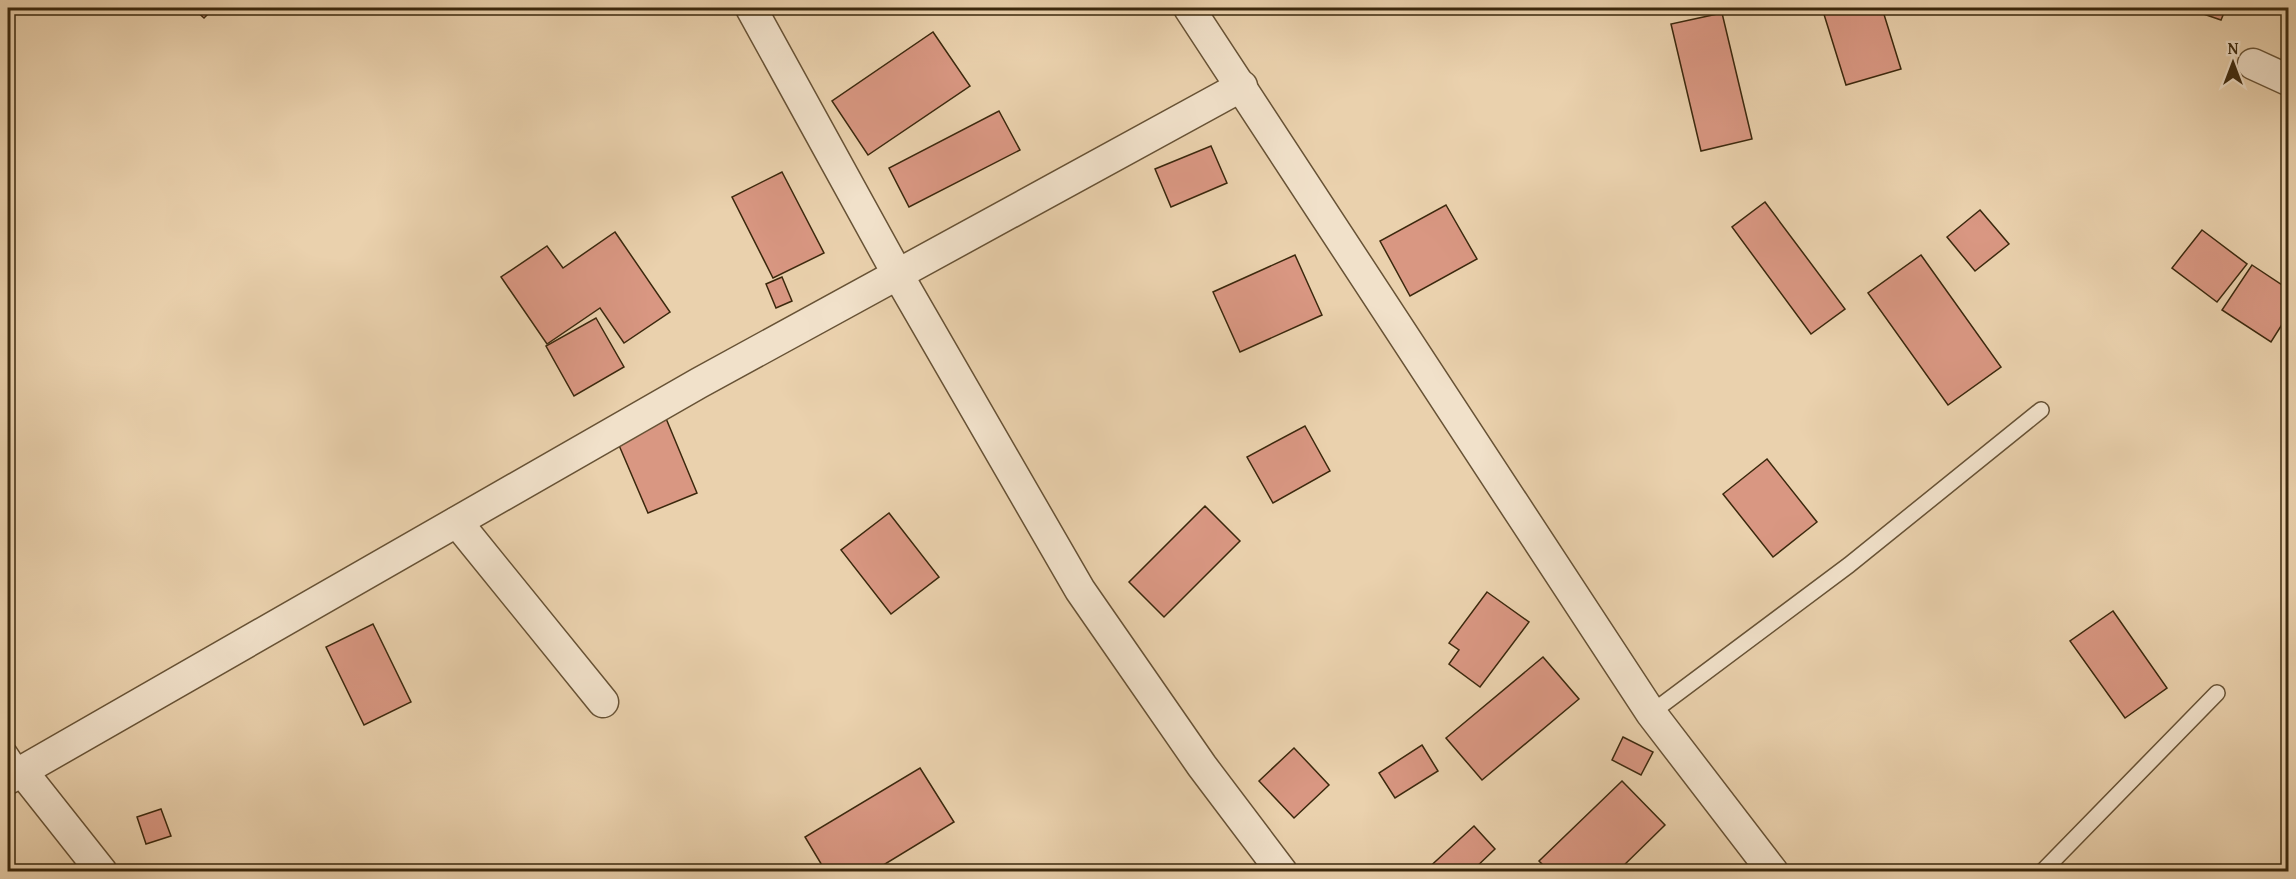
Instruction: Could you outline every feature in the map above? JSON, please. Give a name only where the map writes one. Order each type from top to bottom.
[{"type":"street","points":[[751,8],[898,274],[1080,590],[1202,766],[1282,872]]},
{"type":"street","points":[[1189,8],[1651,713],[1773,872]]},
{"type":"street","points":[[2253,64],[2289,80]]},
{"type":"street","points":[[102,872],[12,766],[457,522],[699,383],[1242,86]]},
{"type":"street","points":[[457,522],[603,702]]},
{"type":"lane","points":[[1651,713],[1849,565],[2041,410]]},
{"type":"lane","points":[[2042,872],[2217,693]]},
{"type":"building","points":[[193,8],[214,8],[204,18]]},
{"type":"building","points":[[1822,8],[1882,8],[1901,69],[1846,85]]},
{"type":"building","points":[[2186,8],[2226,8],[2221,20]]},
{"type":"building","points":[[1722,13],[1752,139],[1701,151],[1671,24]]},
{"type":"building","points":[[933,32],[970,86],[868,155],[832,101]]},
{"type":"building","points":[[999,111],[1020,150],[909,207],[889,168]]},
{"type":"building","points":[[1211,146],[1227,183],[1171,207],[1155,169]]},
{"type":"building","points":[[782,172],[824,253],[773,278],[732,197]]},
{"type":"building","points":[[1765,202],[1845,309],[1811,334],[1732,227]]},
{"type":"building","points":[[1446,205],[1477,259],[1410,296],[1380,241]]},
{"type":"building","points":[[1980,210],[2009,244],[1975,271],[1947,237]]},
{"type":"building","points":[[2202,230],[2247,264],[2217,302],[2172,268]]},
{"type":"building","points":[[615,232],[670,312],[624,343],[600,308],[547,344],[501,277],[547,246],[563,268]]},
{"type":"building","points":[[1295,255],[1322,315],[1240,352],[1213,292]]},
{"type":"building","points":[[1921,255],[2001,367],[1948,405],[1868,293]]},
{"type":"building","points":[[2252,265],[2288,289],[2288,315],[2271,342],[2222,310]]},
{"type":"building","points":[[782,277],[792,301],[776,308],[766,284]]},
{"type":"building","points":[[596,318],[624,367],[574,396],[546,346]]},
{"type":"building","points":[[665,416],[697,493],[648,513],[615,436]]},
{"type":"building","points":[[1305,426],[1330,471],[1273,503],[1247,457]]},
{"type":"building","points":[[1767,459],[1817,522],[1773,557],[1723,494]]},
{"type":"building","points":[[1205,506],[1240,541],[1164,617],[1129,582]]},
{"type":"building","points":[[889,513],[939,577],[891,614],[841,550]]},
{"type":"building","points":[[1487,592],[1529,622],[1480,687],[1449,664],[1459,650],[1449,643]]},
{"type":"building","points":[[2113,611],[2167,688],[2125,718],[2070,641]]},
{"type":"building","points":[[373,624],[411,702],[364,725],[326,647]]},
{"type":"building","points":[[1543,657],[1579,699],[1482,780],[1446,738]]},
{"type":"building","points":[[1623,737],[1653,752],[1641,775],[1612,760]]},
{"type":"building","points":[[1422,745],[1438,771],[1395,798],[1379,773]]},
{"type":"building","points":[[1294,748],[1329,785],[1294,818],[1259,781]]},
{"type":"building","points":[[920,768],[954,822],[872,872],[826,872],[805,837]]},
{"type":"building","points":[[1622,781],[1665,825],[1617,872],[1550,872],[1539,861]]},
{"type":"building","points":[[161,809],[171,836],[146,844],[137,817]]},
{"type":"building","points":[[1474,826],[1495,849],[1471,872],[1424,872]]}]
